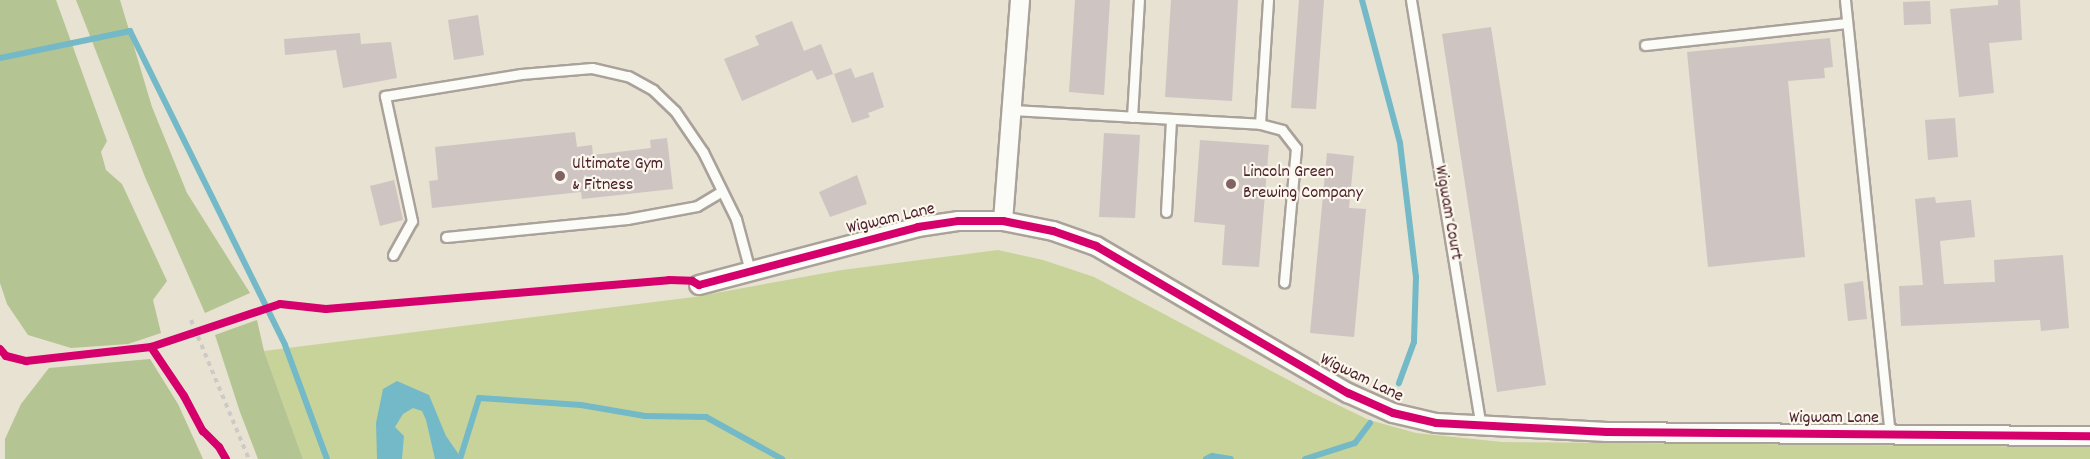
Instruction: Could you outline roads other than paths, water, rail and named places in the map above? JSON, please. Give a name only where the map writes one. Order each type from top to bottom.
[{"type":"street","points":[[1003,221],[1020,0]]},
{"type":"street","name":"Wigwam Lane","points":[[699,285],[918,227],[958,221],[1003,221],[1053,231],[1095,246],[1348,393],[1393,413],[1436,423],[1607,432],[2090,436]]},
{"type":"lane","points":[[1132,117],[1139,0]]},
{"type":"lane","points":[[1260,124],[1268,0]]},
{"type":"lane","name":"Wigwam Court","points":[[1411,0],[1481,426]]},
{"type":"lane","points":[[1845,0],[1890,434]]},
{"type":"lane","points":[[1645,45],[1847,23]]},
{"type":"lane","points":[[393,255],[412,221],[385,96],[521,74],[592,68],[628,76],[653,90],[675,111],[691,131],[736,219],[750,271]]},
{"type":"lane","points":[[1012,110],[1260,124],[1282,130],[1296,148],[1284,282]]},
{"type":"lane","points":[[1166,212],[1171,119]]},
{"type":"lane","points":[[446,237],[627,219],[697,206],[722,191]]},
{"type":"water","points":[[397,381],[429,395],[446,436],[462,459],[435,459],[426,420],[422,411],[413,408],[403,414],[395,427],[404,436],[402,459],[377,459],[376,423],[383,389]]},
{"type":"waterway","points":[[1362,0],[1400,143],[1416,277],[1414,342],[1399,383]]},
{"type":"waterway","points":[[0,58],[130,31],[285,345],[327,459]]},
{"type":"waterway","points":[[460,459],[479,398],[581,405],[645,416],[706,417],[782,459]]},
{"type":"waterway","points":[[1305,459],[1355,443],[1370,423]]},
{"type":"waterway","points":[[1206,459],[1212,456],[1231,459]]},
{"type":"place","name":"Ultimate Gym & Fitness","points":[[560,176]]},
{"type":"place","name":"Lincoln Green Brewing Company","points":[[1231,184]]}]
